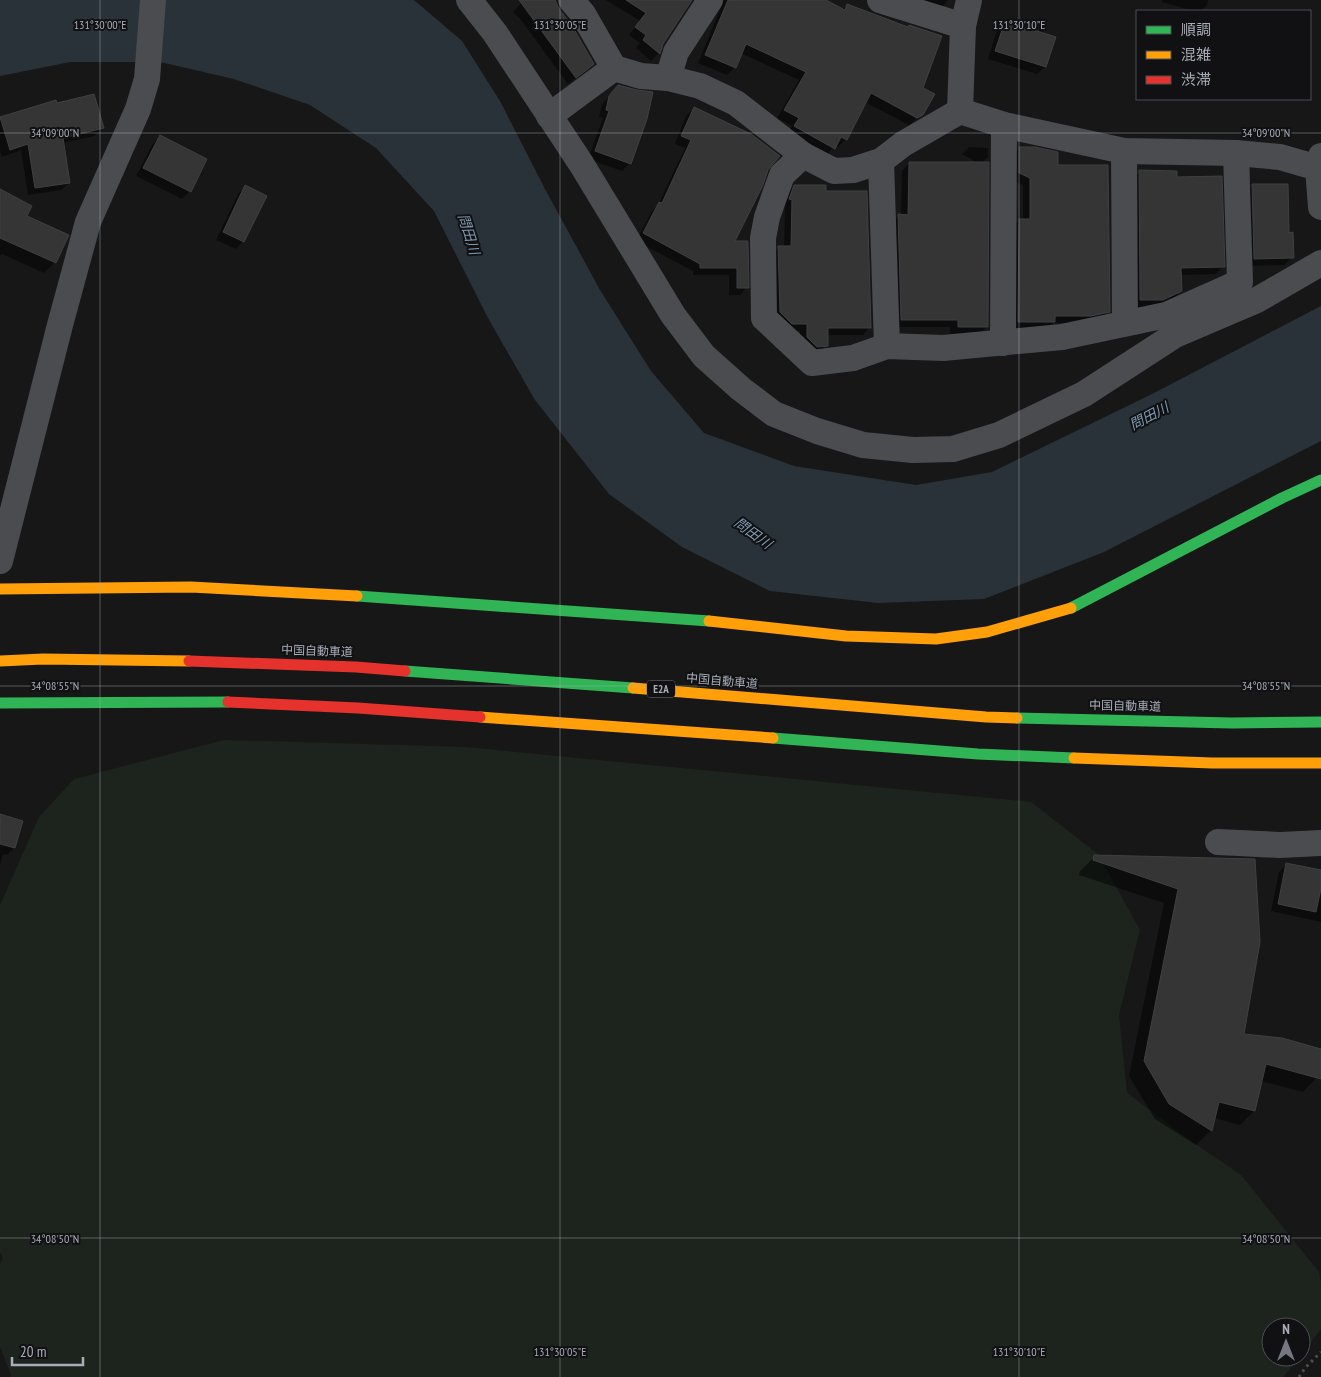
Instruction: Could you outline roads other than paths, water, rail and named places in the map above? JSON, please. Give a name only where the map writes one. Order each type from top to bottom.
[{"type":"main road","points":[[0,589],[191,587],[384,597],[681,618],[846,636],[936,639],[987,632],[1068,609],[1282,498],[1321,480]]},
{"type":"main road","name":"中国自動車道","points":[[0,661],[206,661],[356,667],[649,688],[986,717],[1232,723],[1321,722]]},
{"type":"main road","points":[[0,703],[216,701],[349,707],[978,754],[1212,763],[1321,763]]},
{"type":"street","points":[[0,562],[88,222],[138,109],[147,79],[152,0]]},
{"type":"street","points":[[469,0],[495,33],[586,172],[673,315],[704,356],[774,414],[817,431],[863,445],[913,450],[953,449],[999,435],[1084,394],[1175,336],[1257,300],[1321,263]]},
{"type":"street","points":[[571,0],[583,14],[614,68],[641,76],[668,78],[700,86],[736,104],[803,155],[834,171],[853,170],[881,161],[903,144],[960,111],[1004,125],[1124,151],[1236,153],[1319,162],[1321,207]]},
{"type":"street","points":[[668,78],[676,52],[710,0]]},
{"type":"street","points":[[880,0],[963,26]]},
{"type":"street","points":[[960,111],[963,26],[969,0]]},
{"type":"street","points":[[549,116],[614,68]]},
{"type":"street","points":[[1003,343],[1004,125]]},
{"type":"street","points":[[1124,151],[1125,323]]},
{"type":"street","points":[[803,155],[782,175],[767,217],[763,238],[764,318],[812,363],[853,358],[887,346],[943,348],[1062,338],[1166,315],[1240,282],[1236,153]]},
{"type":"street","points":[[881,161],[887,346]]},
{"type":"street","points":[[1218,842],[1321,843]]},
{"type":"water","name":"問田川","points":[[0,0],[414,0],[462,41],[500,101],[600,290],[651,371],[704,433],[794,466],[916,485],[992,472],[1152,394],[1321,306],[1321,441],[1104,552],[984,599],[878,603],[770,591],[682,547],[609,494],[535,400],[488,318],[434,211],[376,148],[310,105],[234,79],[160,62],[70,62],[0,76]]}]
